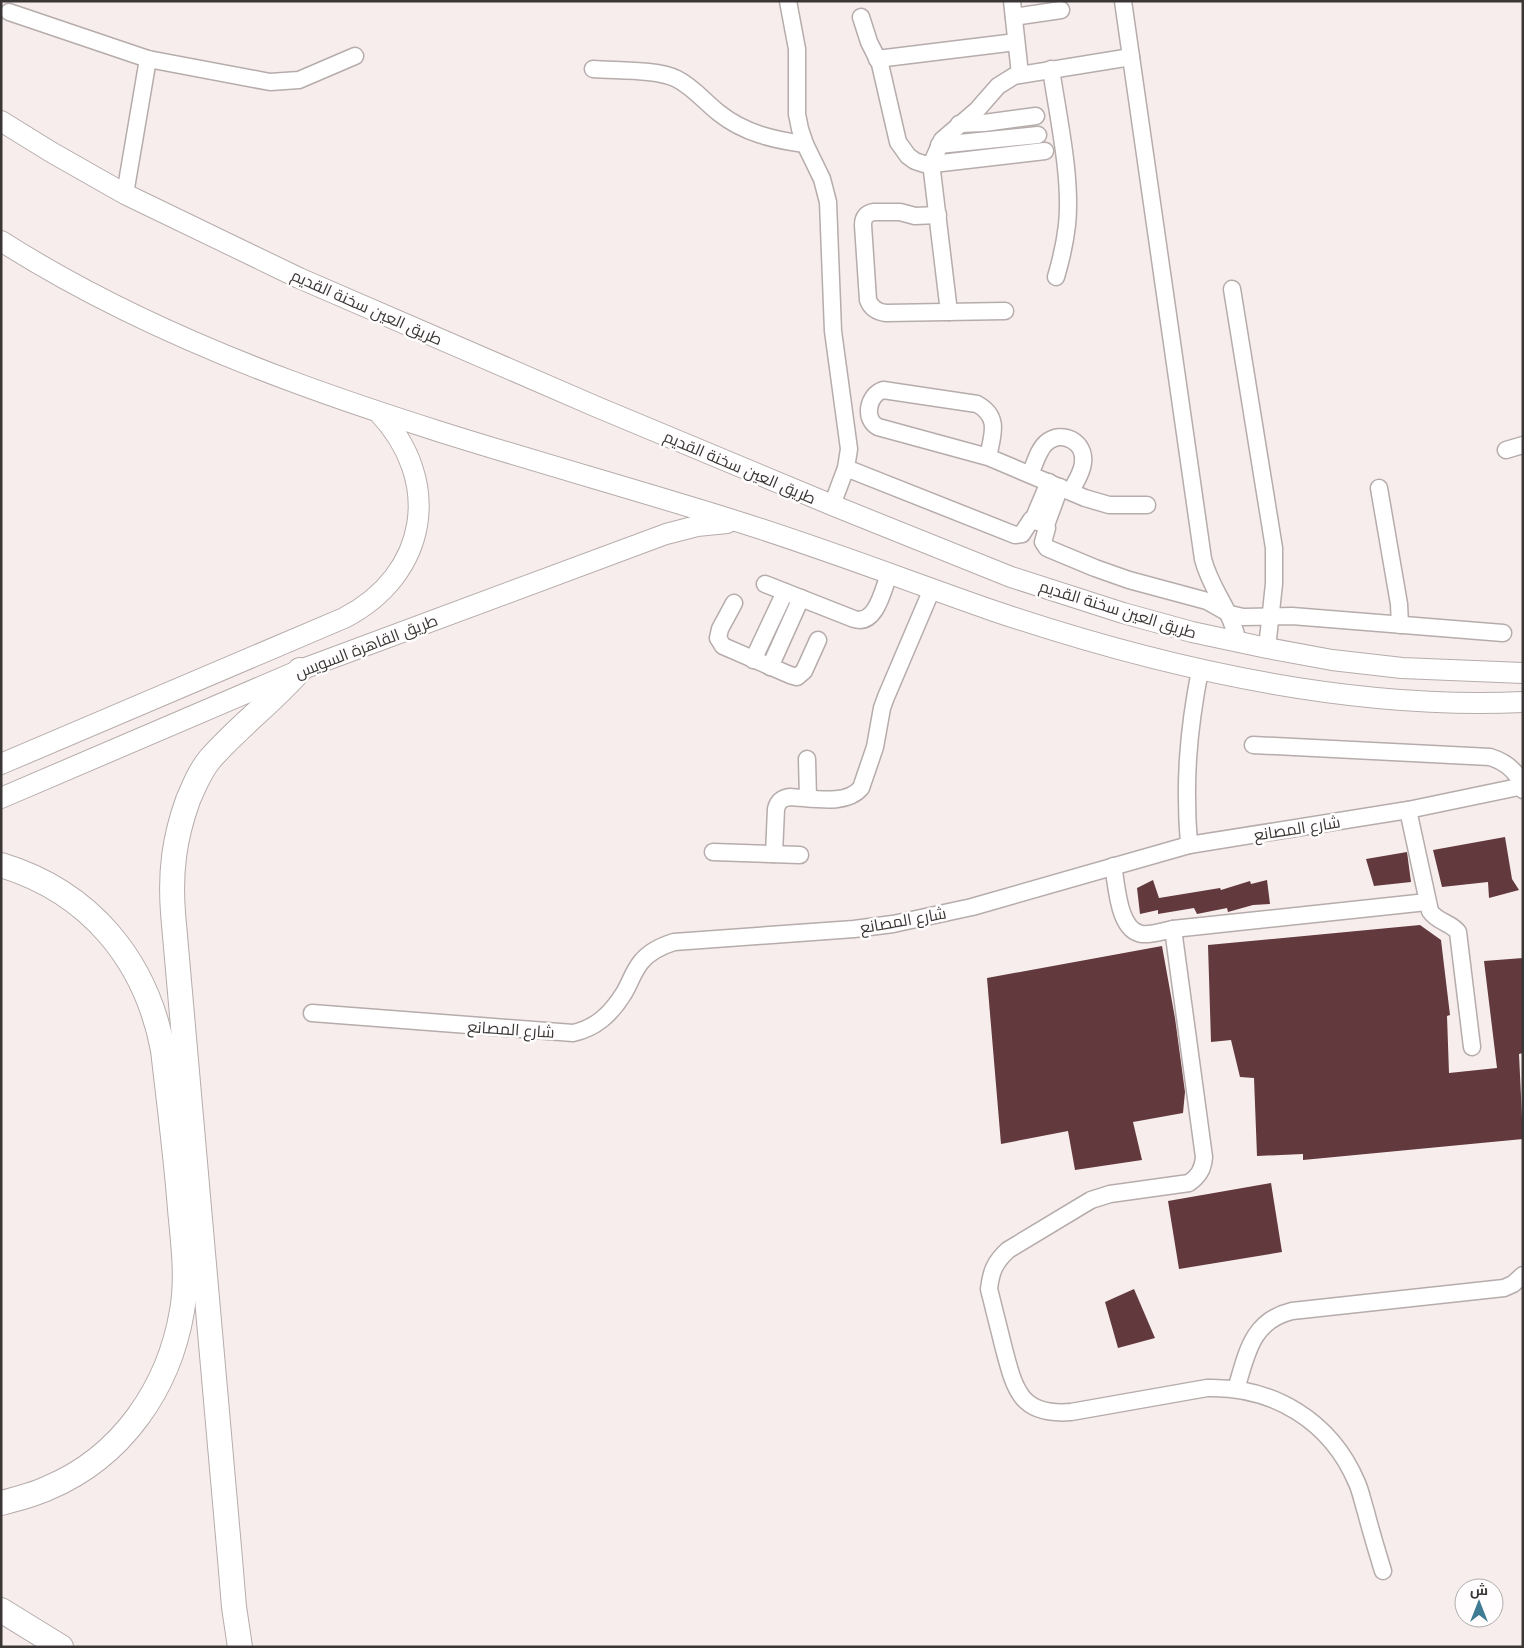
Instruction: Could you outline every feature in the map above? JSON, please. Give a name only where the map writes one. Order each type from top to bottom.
[{"type":"highway","points":[[240,1647],[234,1607],[172,906],[172,873],[177,833],[193,788],[208,761],[252,715],[276,695],[300,670]]},
{"type":"highway","points":[[1,865],[21,871],[48,884],[73,899],[95,917],[130,961],[153,1008],[164,1050],[182,1232],[184,1279],[182,1310],[172,1354],[157,1388],[129,1429],[112,1447],[71,1477],[25,1497],[1,1503]]},
{"type":"highway","points":[[1,1610],[61,1647]]},
{"type":"main road","name":"طريق العين سخنة القديم","points":[[1,121],[125,194],[298,278],[606,411],[832,505],[1011,576],[1132,615],[1238,643],[1332,660],[1402,668],[1523,673]]},
{"type":"main road","points":[[1,240],[24,255],[144,321],[292,382],[378,412],[740,522],[998,612],[1103,644],[1200,670],[1326,691],[1390,699],[1518,705]]},
{"type":"main road","name":"طريق القاهرة السويس","points":[[1,764],[344,618],[372,601],[395,577],[404,563],[413,540],[418,516],[417,483],[413,467],[399,437],[378,412]]},
{"type":"main road","name":"طريق القاهرة السويس","points":[[1,798],[300,670],[666,534],[697,526],[740,522]]},
{"type":"street","points":[[788,1],[798,49],[798,114],[804,144],[822,179],[829,208],[834,330],[849,449],[846,468],[832,505]]},
{"type":"street","points":[[1123,1],[1203,559],[1213,586],[1236,628],[1238,643]]},
{"type":"street","points":[[1020,74],[1013,9],[1061,10]]},
{"type":"street","points":[[9,12],[148,59],[260,80],[280,82],[299,80],[355,56]]},
{"type":"street","points":[[861,17],[885,82],[898,142],[908,156],[924,164],[933,164],[1045,151]]},
{"type":"street","points":[[877,59],[1016,42]]},
{"type":"street","points":[[949,312],[932,177],[933,164],[942,140],[977,110],[1005,80],[1020,74],[1131,57]]},
{"type":"street","points":[[125,194],[148,59]]},
{"type":"street","points":[[1052,69],[1068,197],[1066,233],[1056,277]]},
{"type":"street","points":[[593,70],[669,76],[684,83],[720,114],[742,128],[766,137],[804,144]]},
{"type":"street","points":[[959,124],[984,123],[1036,116]]},
{"type":"street","points":[[939,145],[1038,135]]},
{"type":"street","points":[[938,215],[916,216],[897,212],[874,212],[864,218],[868,300],[872,308],[881,312],[1005,311]]},
{"type":"street","points":[[1232,289],[1274,548],[1274,584],[1267,648]]},
{"type":"street","points":[[988,457],[993,432],[992,418],[984,407],[977,404],[883,390],[871,399],[870,417],[874,425],[878,427],[988,457],[1109,505],[1147,506]]},
{"type":"street","points":[[1030,474],[1042,448],[1054,438],[1069,438],[1076,442],[1084,456],[1083,464],[1060,487],[1039,523]]},
{"type":"street","points":[[1506,450],[1523,445]]},
{"type":"street","points":[[846,468],[1015,535],[1022,534],[1029,521],[1039,523],[1047,530],[1043,542],[1047,548],[1129,580],[1207,601],[1230,614],[1243,617],[1292,616],[1503,633]]},
{"type":"street","points":[[1379,488],[1399,604],[1400,625]]},
{"type":"street","points":[[765,584],[854,619],[864,620],[872,616],[889,574]]},
{"type":"street","points":[[774,854],[777,805],[786,797],[844,799],[857,793],[861,788],[876,747],[882,708],[932,589]]},
{"type":"street","points":[[753,660],[793,595]]},
{"type":"street","points":[[770,667],[793,595]]},
{"type":"street","points":[[734,603],[720,629],[718,638],[723,646],[753,660],[793,676],[800,676],[818,640]]},
{"type":"street","points":[[1189,845],[1186,786],[1188,743],[1192,709],[1200,670]]},
{"type":"street","points":[[1253,745],[1490,757],[1508,766],[1515,773],[1523,787]]},
{"type":"street","points":[[807,759],[808,798]]},
{"type":"street","name":"شارع المصانع","points":[[312,1013],[573,1033],[592,1027],[608,1014],[624,993],[641,962],[656,949],[664,945],[684,941],[854,929],[893,924],[972,907],[1189,845],[1408,810],[1523,787]]},
{"type":"street","points":[[1408,810],[1427,902],[1432,915],[1458,932],[1472,1047]]},
{"type":"street","points":[[712,852],[800,854]]},
{"type":"street","points":[[1113,866],[1126,925],[1143,934],[1173,929],[1427,902]]},
{"type":"street","points":[[1173,929],[1204,1157],[1203,1168],[1198,1177],[1189,1183],[1110,1194],[1091,1200],[1008,1250],[997,1260],[990,1274],[989,1289],[1013,1382],[1022,1397],[1036,1408],[1053,1413],[1071,1412],[1207,1388],[1236,1389],[1264,1395],[1290,1407],[1319,1427],[1342,1453],[1358,1484],[1383,1571]]},
{"type":"street","points":[[1236,1389],[1255,1335],[1262,1326],[1281,1314],[1504,1288],[1513,1284],[1523,1275]]},
{"type":"building","points":[[1505,837],[1512,879],[1519,890],[1489,898],[1488,882],[1442,887],[1433,850]]},
{"type":"building","points":[[1407,852],[1411,882],[1374,886],[1366,859]]},
{"type":"building","points":[[1153,880],[1159,898],[1220,888],[1221,890],[1250,881],[1251,884],[1267,880],[1270,904],[1253,905],[1228,912],[1227,908],[1197,914],[1194,908],[1158,914],[1158,910],[1140,914],[1137,888]]},
{"type":"building","points":[[1420,925],[1441,940],[1450,1015],[1447,1016],[1449,1073],[1497,1068],[1484,961],[1523,958],[1523,1053],[1519,1054],[1523,1139],[1303,1160],[1303,1154],[1257,1156],[1254,1078],[1240,1077],[1231,1040],[1211,1042],[1208,945]]},
{"type":"building","points":[[1162,946],[1175,1018],[1185,1092],[1183,1113],[1133,1122],[1142,1160],[1075,1170],[1068,1131],[1001,1144],[987,978]]},
{"type":"building","points":[[1271,1183],[1282,1252],[1179,1269],[1168,1201]]},
{"type":"building","points":[[1134,1289],[1155,1338],[1118,1348],[1105,1302]]}]
